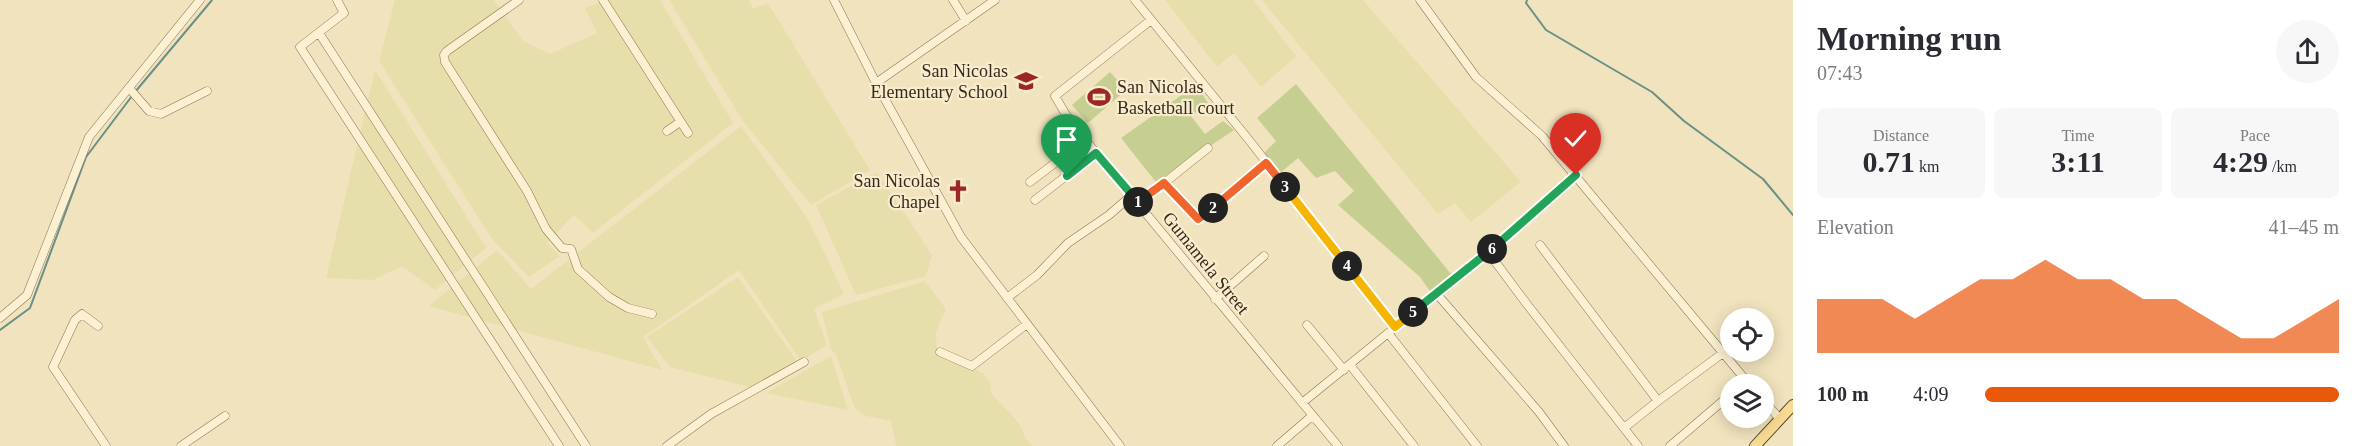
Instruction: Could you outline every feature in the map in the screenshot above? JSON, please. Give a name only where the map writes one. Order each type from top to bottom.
[{"type":"main road","points":[[1755,446],[1793,405]]},
{"type":"street","points":[[0,318],[27,295],[89,137],[200,0]]},
{"type":"street","points":[[337,0],[345,13],[300,48],[559,446]]},
{"type":"street","points":[[519,0],[447,51],[444,55],[445,62],[526,191],[546,229],[562,248],[571,249],[578,269],[609,297],[628,308],[652,314]]},
{"type":"street","points":[[603,0],[688,133]]},
{"type":"street","points":[[834,0],[961,237],[1120,446]]},
{"type":"street","points":[[954,0],[966,21]]},
{"type":"street","points":[[876,82],[995,0]]},
{"type":"street","points":[[1135,0],[1395,327]]},
{"type":"street","points":[[1420,0],[1476,77],[1542,136],[1720,349]]},
{"type":"street","name":"Gumamela Street","points":[[1151,20],[1055,96],[1085,140],[1338,446]]},
{"type":"street","points":[[319,33],[586,446]]},
{"type":"street","points":[[129,88],[149,111],[161,114],[207,91]]},
{"type":"street","points":[[667,131],[680,122]]},
{"type":"street","points":[[1030,182],[1085,140]]},
{"type":"street","points":[[1138,202],[1208,148]]},
{"type":"street","points":[[1035,200],[1096,153]]},
{"type":"street","points":[[1164,183],[1198,219],[1266,163]]},
{"type":"street","points":[[1302,403],[1488,252],[1576,175]]},
{"type":"street","points":[[1007,298],[1037,275],[1068,243],[1109,216],[1132,195]]},
{"type":"street","points":[[1539,245],[1658,401]]},
{"type":"street","points":[[1488,252],[1638,446]]},
{"type":"street","points":[[1215,299],[1264,256]]},
{"type":"street","points":[[1436,293],[1539,412],[1564,446]]},
{"type":"street","points":[[98,326],[82,314],[75,320],[53,367],[106,446]]},
{"type":"street","points":[[940,352],[972,366],[1027,324]]},
{"type":"street","points":[[1306,325],[1347,367],[1414,446]]},
{"type":"street","points":[[1388,333],[1477,446]]},
{"type":"street","points":[[1624,429],[1720,355]]},
{"type":"street","points":[[667,446],[711,414],[804,362]]},
{"type":"street","points":[[1670,446],[1720,403]]},
{"type":"street","points":[[1774,412],[1780,419]]},
{"type":"street","points":[[181,446],[225,416]]},
{"type":"street","points":[[1277,446],[1312,416]]},
{"type":"shaded area","points":[[395,0],[494,0],[523,41],[550,54],[597,33],[585,8],[606,0],[660,0],[733,123],[593,233],[574,215],[547,243],[560,256],[529,277],[492,239],[379,61]]},
{"type":"shaded area","points":[[669,0],[749,0],[753,9],[768,3],[870,170],[811,205],[743,121]]},
{"type":"shaded area","points":[[1165,0],[1253,0],[1296,56],[1261,87],[1234,53],[1217,67]]},
{"type":"shaded area","points":[[1262,0],[1363,0],[1521,182],[1471,222],[1455,203],[1438,214]]},
{"type":"shaded area","points":[[375,70],[486,248],[435,290],[402,266],[373,280],[326,278]]},
{"type":"shaded area","points":[[741,126],[808,219],[844,294],[814,309],[827,345],[801,361],[739,270],[643,337],[662,370],[429,306],[497,250],[531,289]]},
{"type":"shaded area","points":[[877,172],[932,255],[926,276],[856,295],[816,205]]},
{"type":"shaded area","points":[[738,277],[799,364],[750,387],[670,367],[647,337]]},
{"type":"shaded area","points":[[925,281],[946,309],[936,332],[937,356],[959,361],[984,374],[990,383],[991,393],[1019,423],[1026,439],[1033,446],[896,446],[891,421],[866,416],[855,409],[836,354],[831,349],[822,312]]},
{"type":"shaded area","points":[[831,356],[848,410],[766,393]]},
{"type":"green space","name":"San Nicolas Basketball court","points":[[1110,72],[1126,90],[1088,123],[1072,105]]},
{"type":"green space","points":[[1296,84],[1451,274],[1430,291],[1420,277],[1338,205],[1354,191],[1335,171],[1316,178],[1298,158],[1280,173],[1264,153],[1276,141],[1257,118]]},
{"type":"green space","points":[[1196,85],[1208,103],[1191,116],[1205,134],[1223,121],[1234,130],[1156,182],[1121,138]]},
{"type":"waterway","points":[[0,330],[30,308],[86,157],[135,92],[212,0]]},
{"type":"waterway","points":[[1527,0],[1526,3],[1546,30],[1652,92],[1684,121],[1763,179],[1793,215]]},
{"type":"place","name":"San Nicolas Elementary School","points":[[1026,81]]},
{"type":"place","name":"San Nicolas Basketball court","points":[[1099,97]]},
{"type":"place","name":"San Nicolas Chapel","points":[[958,191]]},
{"type":"route","points":[[1067,176],[1096,153],[1138,202],[1164,183],[1198,219],[1266,163],[1395,327],[1488,252],[1576,175]]}]
